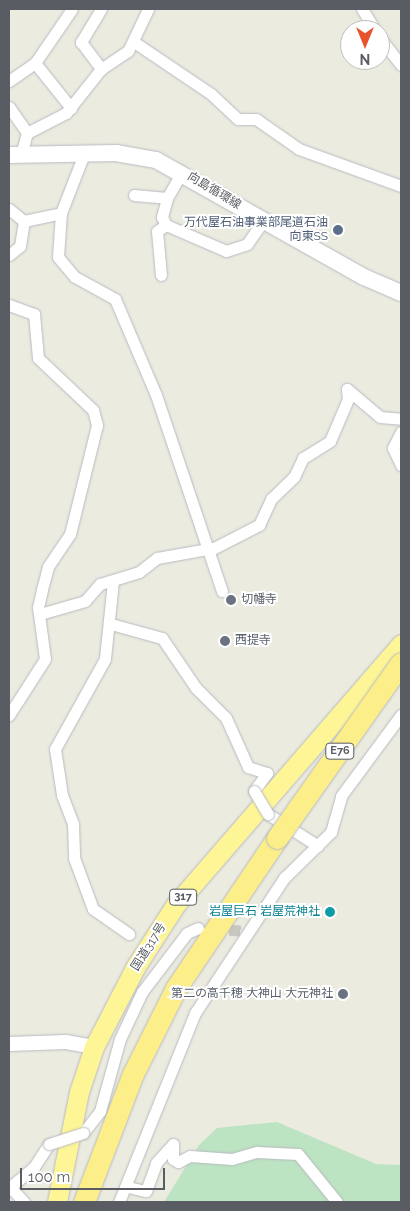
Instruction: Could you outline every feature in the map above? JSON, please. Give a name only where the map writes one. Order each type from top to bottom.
[{"type":"highway","name":"国道317号","points":[[57,1202],[69,1130],[94,1047],[136,966],[176,904],[401,644]]},
{"type":"highway","name":"E76","points":[[84,1202],[133,1074],[176,988],[277,838],[401,663]]},
{"type":"main road","name":"向島循環線","points":[[15,155],[84,154],[156,160],[182,172],[264,220],[401,293]]},
{"type":"street","points":[[9,81],[35,63],[72,9]]},
{"type":"street","points":[[101,9],[81,42],[101,69]]},
{"type":"street","points":[[15,155],[27,133],[71,108],[101,69],[134,42],[148,9]]},
{"type":"street","points":[[362,9],[369,20]]},
{"type":"street","points":[[134,42],[211,94],[238,119],[256,119],[313,155],[401,186]]},
{"type":"street","points":[[390,51],[401,65]]},
{"type":"street","points":[[35,63],[71,108]]},
{"type":"street","points":[[9,108],[27,133]]},
{"type":"street","points":[[84,154],[61,214],[58,257],[75,277],[115,298],[156,395],[222,591]]},
{"type":"street","points":[[182,172],[167,198],[162,217],[166,225],[226,251],[247,244],[264,220]]},
{"type":"street","points":[[134,195],[167,198]]},
{"type":"street","points":[[9,209],[24,221],[61,214]]},
{"type":"street","points":[[9,255],[20,246],[24,221]]},
{"type":"street","points":[[161,276],[157,231],[166,225]]},
{"type":"street","points":[[9,306],[34,314],[38,358],[93,410],[96,425],[70,534],[48,567],[40,614],[45,659],[9,714]]},
{"type":"street","points":[[40,614],[85,601],[100,584],[139,572],[157,558],[207,548],[258,525],[271,498],[294,477],[303,458],[330,441],[348,399],[347,389],[380,417],[401,419]]},
{"type":"street","points":[[401,432],[393,448],[401,465]]},
{"type":"street","points":[[113,580],[111,624],[105,659],[56,749],[62,795],[73,824],[74,858],[93,909],[128,934]]},
{"type":"street","points":[[111,624],[162,638],[196,688],[226,718],[248,767],[266,773],[254,790],[268,814],[318,846]]},
{"type":"street","points":[[119,1202],[128,1187],[182,1037],[195,1013],[284,878],[332,832],[342,796],[401,715]]},
{"type":"street","points":[[24,1202],[9,1187],[34,1166],[49,1144],[83,1133],[100,1111],[120,1039],[142,992],[186,932],[198,928]]},
{"type":"street","points":[[9,1044],[66,1042],[94,1047]]},
{"type":"street","points":[[128,1187],[146,1190],[156,1163],[173,1144],[173,1159],[178,1162],[190,1156],[232,1159],[257,1152],[298,1154],[337,1202]]},
{"type":"green space","points":[[277,1122],[376,1164],[401,1165],[401,1202],[164,1202],[199,1145],[217,1128]]},
{"type":"tunnel","points":[[213,929],[246,931]]},
{"type":"place","name":"万代屋石油事業部尾道石油 向東SS","points":[[338,230]]},
{"type":"place","name":"切幡寺","points":[[231,600]]},
{"type":"place","name":"西提寺","points":[[225,641]]},
{"type":"place","name":"岩屋巨石 岩屋荒神社","points":[[330,912]]},
{"type":"place","name":"第二の高千穂 大神山 大元神社","points":[[343,994]]}]
